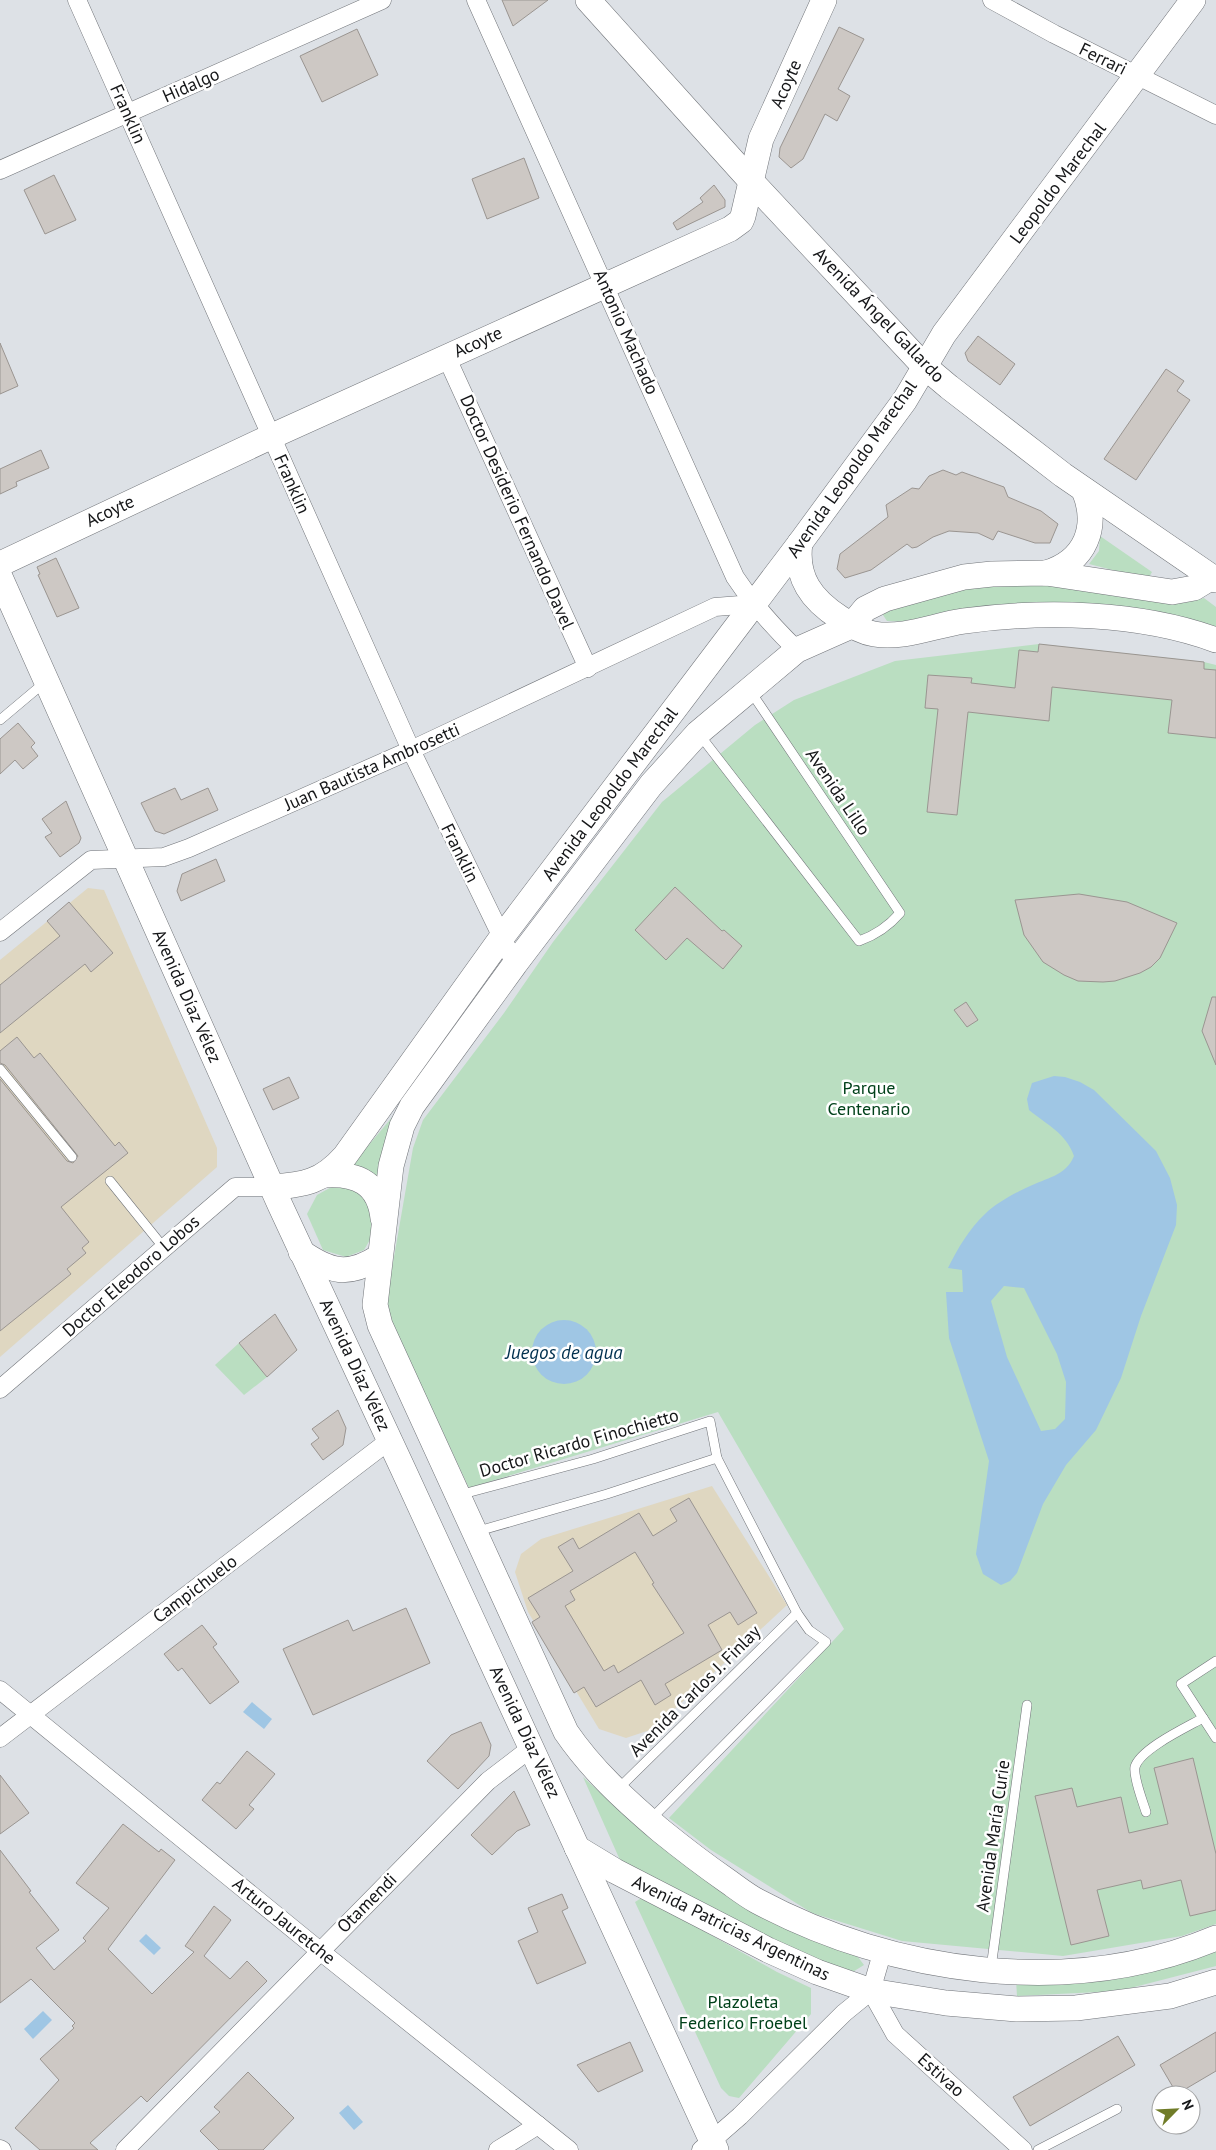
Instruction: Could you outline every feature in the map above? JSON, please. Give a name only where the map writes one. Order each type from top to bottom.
[{"type":"main road","name":"Avenida Ángel Gallardo","points":[[588,0],[750,180],[924,366],[994,423],[1084,490],[1215,577]]},
{"type":"main road","name":"Acoyte","points":[[0,564],[270,436],[446,356],[605,287],[730,229],[741,221],[761,140],[824,0]]},
{"type":"main road","name":"Leopoldo Marechal","points":[[924,366],[944,334],[1193,0]]},
{"type":"main road","name":"Avenida Leopoldo Marechal","points":[[272,1186],[307,1183],[325,1175],[340,1162],[502,937],[800,543],[905,400],[924,366]]},
{"type":"main road","points":[[1046,572],[1069,562],[1085,543],[1090,527],[1091,514],[1084,490]]},
{"type":"main road","points":[[800,543],[798,557],[800,566],[808,588],[823,607],[850,626],[873,634],[894,635],[964,621],[1037,615],[1083,616],[1161,624],[1216,640]]},
{"type":"main road","points":[[797,650],[850,626],[865,609],[885,599],[931,584],[964,577],[1046,572],[1172,592],[1194,588],[1215,577]]},
{"type":"main road","name":"Avenida Díaz Vélez","points":[[0,576],[301,1252],[390,1440],[577,1848],[710,2147]]},
{"type":"main road","name":"Avenida Leopoldo Marechal","points":[[379,1257],[392,1166],[402,1126],[412,1106],[515,964],[652,785],[698,732],[797,650]]},
{"type":"main road","points":[[325,1175],[354,1177],[371,1188],[380,1203],[384,1228]]},
{"type":"main road","points":[[301,1252],[318,1263],[336,1270],[355,1269],[379,1257]]},
{"type":"main road","name":"Avenida Díaz Vélez","points":[[379,1257],[375,1297],[376,1314],[556,1714],[574,1743],[587,1759]]},
{"type":"main road","points":[[390,1440],[410,1393]]},
{"type":"main road","points":[[531,1748],[544,1742],[558,1742],[570,1747],[587,1759]]},
{"type":"main road","name":"Avenida Patricias Argentinas","points":[[587,1759],[616,1792],[684,1850],[755,1900],[832,1936],[949,1966],[1019,1974],[1079,1971],[1146,1960],[1216,1938]]},
{"type":"main road","name":"Avenida Patricias Argentinas","points":[[577,1848],[621,1875],[768,1950],[817,1972],[871,1991],[954,2004],[1017,2009],[1076,2008],[1170,1996],[1216,1982]]},
{"type":"street","name":"Franklin","points":[[77,0],[411,750],[515,964]]},
{"type":"street","name":"Hidalgo","points":[[0,170],[382,0]]},
{"type":"street","name":"Antonio Machado","points":[[476,0],[735,577],[771,626],[797,650]]},
{"type":"street","name":"Ferrari","points":[[992,0],[1216,115]]},
{"type":"street","name":"Doctor Desiderio Fernando Davel","points":[[446,356],[588,668]]},
{"type":"street","name":"Juan Bautista Ambrosetti","points":[[0,932],[91,860],[164,857],[180,851],[411,750],[715,608],[753,604]]},
{"type":"street","name":"Doctor Eleodoro Lobos","points":[[0,1389],[235,1187],[272,1186]]},
{"type":"street","name":"Campichuelo","points":[[0,1738],[390,1440]]},
{"type":"street","name":"Arturo Jauretche","points":[[0,1690],[320,1951],[569,2150]]},
{"type":"street","name":"Otamendi","points":[[125,2150],[488,1780],[531,1748]]},
{"type":"street","points":[[710,2147],[844,2013],[871,1991],[883,1950]]},
{"type":"street","name":"Estivao","points":[[871,1991],[895,2034],[1023,2150]]},
{"type":"street","points":[[498,2150],[538,2125]]},
{"type":"lane","points":[[0,720],[47,680]]},
{"type":"lane","name":"Avenida Lillo","points":[[698,732],[859,941],[883,929],[900,913],[749,689]]},
{"type":"lane","points":[[0,1069],[72,1157]]},
{"type":"lane","points":[[110,1181],[164,1248]]},
{"type":"lane","name":"Doctor Ricardo Finochietto","points":[[457,1495],[593,1459],[710,1421],[717,1458]]},
{"type":"lane","points":[[475,1532],[607,1494],[717,1458],[797,1613],[809,1630],[826,1642],[650,1821]]},
{"type":"lane","name":"Avenida Carlos J. Finlay","points":[[616,1792],[797,1613]]},
{"type":"lane","points":[[1216,1661],[1181,1684],[1216,1738]]},
{"type":"lane","name":"Avenida María Curie","points":[[991,1971],[1027,1705]]},
{"type":"lane","points":[[1146,1812],[1135,1773],[1136,1766],[1148,1751],[1203,1718]]},
{"type":"lane","points":[[1038,2150],[1117,2109]]},
{"type":"shaded area","points":[[88,888],[104,890],[217,1148],[217,1167],[0,1357],[0,960]]},
{"type":"shaded area","points":[[712,1486],[787,1605],[653,1729],[626,1738],[599,1729],[528,1612],[515,1572],[521,1554],[541,1539]]},
{"type":"green space","points":[[1100,536],[1152,572],[1148,579],[1089,564],[1099,551]]},
{"type":"green space","points":[[1027,582],[1184,603],[1204,598],[1216,607],[1216,631],[887,621],[883,615],[886,609],[982,584]]},
{"type":"green space","name":"Parque Centenario","points":[[1039,644],[1204,662],[1216,665],[1216,1924],[1182,1936],[1063,1956],[902,1941],[812,1913],[711,1850],[669,1818],[844,1629],[718,1412],[469,1488],[391,1321],[387,1297],[413,1148],[423,1120],[504,1013],[553,942],[662,802],[755,725],[794,700],[895,661]]},
{"type":"green space","points":[[399,1109],[378,1180],[351,1166]]},
{"type":"green space","points":[[335,1185],[353,1188],[366,1200],[373,1216],[371,1238],[364,1250],[346,1257],[323,1250],[307,1214],[317,1195]]},
{"type":"green space","points":[[239,1343],[267,1377],[244,1395],[215,1365]]},
{"type":"green space","points":[[583,1777],[653,1840],[738,1901],[780,1926],[824,1944],[855,1953],[864,1965],[851,1973],[779,1946],[620,1860]]},
{"type":"green space","name":"Plazoleta Federico Froebel","points":[[643,1897],[777,1972],[811,1988],[811,2014],[739,2098],[729,2096],[721,2088],[635,1902]]},
{"type":"green space","points":[[1216,1948],[1216,1966],[1119,1991],[1017,1996],[1016,1980]]},
{"type":"water","points":[[1054,1076],[1080,1082],[1094,1090],[1156,1151],[1170,1178],[1177,1205],[1176,1225],[1141,1316],[1121,1378],[1096,1430],[1066,1465],[1043,1504],[1017,1573],[1010,1581],[1001,1585],[983,1574],[976,1554],[989,1461],[949,1338],[946,1292],[963,1292],[962,1270],[948,1268],[964,1239],[979,1220],[989,1210],[1023,1189],[1061,1172],[1074,1156],[1071,1148],[1061,1135],[1029,1110],[1027,1099],[1032,1083]],"holes":[[[1004,1286],[1024,1288],[1057,1354],[1066,1382],[1065,1419],[1055,1429],[1041,1431],[1007,1357],[991,1301]]]},
{"type":"water","name":"Juegos de agua","points":[[564,1320],[576,1322],[587,1329],[594,1340],[596,1352],[594,1364],[587,1375],[576,1382],[564,1384],[552,1382],[541,1375],[534,1364],[532,1352],[534,1340],[541,1329],[552,1322]]},
{"type":"water","points":[[252,1702],[272,1719],[264,1729],[243,1712]]},
{"type":"water","points":[[146,1934],[161,1948],[154,1955],[139,1941]]},
{"type":"water","points":[[43,2011],[52,2020],[33,2039],[24,2029]]},
{"type":"water","points":[[348,2105],[363,2122],[354,2130],[339,2113]]},
{"type":"building","points":[[502,0],[548,0],[513,26]]},
{"type":"building","points":[[839,27],[864,39],[838,89],[850,96],[837,121],[825,114],[803,159],[791,168],[779,157],[780,148]]},
{"type":"building","points":[[357,29],[378,75],[322,102],[300,56]]},
{"type":"building","points":[[524,158],[539,198],[487,219],[472,179]]},
{"type":"building","points":[[54,175],[76,220],[45,234],[24,190]]},
{"type":"building","points":[[714,185],[725,200],[725,207],[677,230],[673,223],[703,202],[700,198]]},
{"type":"building","points":[[978,336],[1015,364],[1000,385],[968,361],[965,353]]},
{"type":"building","points":[[0,343],[18,386],[0,394]]},
{"type":"building","points":[[1166,369],[1184,381],[1177,391],[1190,400],[1136,480],[1104,459]]},
{"type":"building","points":[[41,450],[49,468],[16,482],[17,486],[0,494],[0,469]]},
{"type":"building","points":[[943,470],[956,475],[962,472],[1004,487],[1008,497],[1041,511],[1058,524],[1050,543],[1035,543],[998,531],[993,540],[978,533],[949,531],[933,537],[917,547],[912,548],[907,544],[871,570],[845,578],[837,569],[840,554],[888,517],[886,505],[912,488],[919,489],[929,476]]},
{"type":"building","points":[[56,558],[79,608],[57,617],[38,575],[40,574],[37,567]]},
{"type":"building","points":[[1039,644],[1204,662],[1204,669],[1216,670],[1216,738],[1168,733],[1172,700],[1052,687],[1049,721],[968,712],[957,815],[927,812],[938,709],[925,708],[928,675],[972,678],[971,683],[1015,688],[1019,650],[1038,652]]},
{"type":"building","points":[[18,723],[35,743],[31,747],[38,756],[23,769],[15,760],[0,774],[0,739]]},
{"type":"building","points":[[175,788],[181,800],[208,788],[218,810],[164,834],[155,831],[141,803]]},
{"type":"building","points":[[66,801],[81,838],[79,843],[60,857],[45,837],[52,833],[42,819]]},
{"type":"building","points":[[216,859],[225,881],[181,901],[177,891],[182,874]]},
{"type":"building","points":[[675,887],[722,931],[724,930],[742,946],[723,969],[687,938],[666,960],[635,930]]},
{"type":"building","points":[[1079,894],[1127,902],[1177,923],[1160,958],[1151,967],[1140,973],[1115,981],[1103,982],[1078,981],[1043,962],[1024,935],[1015,900]]},
{"type":"building","points":[[69,902],[113,953],[91,972],[85,964],[0,1033],[0,985],[60,936],[47,921]]},
{"type":"building","points":[[1212,997],[1216,997],[1216,1065],[1202,1031]]},
{"type":"building","points":[[966,1002],[978,1020],[967,1027],[954,1010]]},
{"type":"building","points":[[17,1037],[34,1058],[40,1053],[115,1146],[119,1142],[128,1153],[61,1207],[89,1242],[82,1248],[86,1253],[67,1269],[71,1274],[0,1331],[0,1079],[67,1161],[73,1163],[78,1156],[5,1065],[0,1063],[0,1051]]},
{"type":"building","points":[[289,1077],[299,1098],[273,1110],[263,1089]]},
{"type":"building","points":[[275,1314],[297,1350],[267,1377],[239,1343]]},
{"type":"building","points":[[338,1410],[346,1428],[343,1445],[323,1460],[311,1444],[319,1438],[312,1429]]},
{"type":"building","points":[[689,1498],[757,1613],[738,1625],[730,1612],[708,1625],[722,1650],[665,1684],[671,1695],[655,1705],[641,1680],[596,1707],[584,1687],[574,1693],[532,1622],[540,1617],[528,1598],[573,1571],[558,1547],[573,1538],[579,1549],[639,1513],[653,1536],[677,1521],[670,1509]],"holes":[[[635,1552],[654,1583],[652,1584],[684,1633],[618,1673],[614,1665],[604,1671],[565,1606],[575,1600],[570,1591]]]},
{"type":"building","points":[[406,1608],[430,1663],[313,1715],[283,1649],[348,1620],[353,1631]]},
{"type":"building","points":[[202,1625],[217,1644],[213,1647],[239,1682],[210,1704],[182,1668],[178,1671],[164,1654]]},
{"type":"building","points":[[481,1722],[491,1745],[489,1756],[458,1789],[427,1761],[451,1735]]},
{"type":"building","points":[[247,1751],[275,1774],[249,1805],[254,1809],[236,1829],[202,1800],[217,1782],[220,1784]]},
{"type":"building","points":[[1193,1758],[1216,1854],[1216,1910],[1190,1916],[1181,1880],[1143,1889],[1141,1880],[1097,1890],[1109,1936],[1071,1945],[1035,1796],[1072,1788],[1077,1807],[1121,1797],[1129,1833],[1168,1824],[1154,1768]]},
{"type":"building","points":[[0,1775],[29,1813],[0,1834]]},
{"type":"building","points":[[514,1791],[530,1825],[517,1831],[492,1855],[471,1835]]},
{"type":"building","points":[[123,1824],[159,1852],[161,1849],[175,1860],[108,1949],[152,1994],[194,1952],[185,1946],[214,1906],[231,1920],[204,1956],[230,1979],[247,1961],[267,1981],[147,2102],[141,2096],[90,2143],[98,2150],[40,2150],[15,2128],[59,2080],[40,2059],[74,2028],[72,2026],[75,2023],[31,1979],[0,2003],[0,1850],[31,1891],[29,1892],[59,1930],[36,1948],[54,1970],[86,1941],[83,1938],[109,1908],[76,1883]]},
{"type":"building","points":[[562,1894],[568,1908],[562,1911],[586,1963],[537,1984],[518,1941],[538,1932],[528,1908]]},
{"type":"building","points":[[1216,2032],[1216,2071],[1192,2085],[1172,2085],[1160,2065]]},
{"type":"building","points":[[1118,2036],[1135,2065],[1030,2126],[1013,2097]]},
{"type":"building","points":[[630,2042],[643,2071],[598,2092],[577,2065]]},
{"type":"building","points":[[248,2072],[294,2118],[263,2150],[219,2150],[200,2131],[220,2112],[214,2107]]}]
